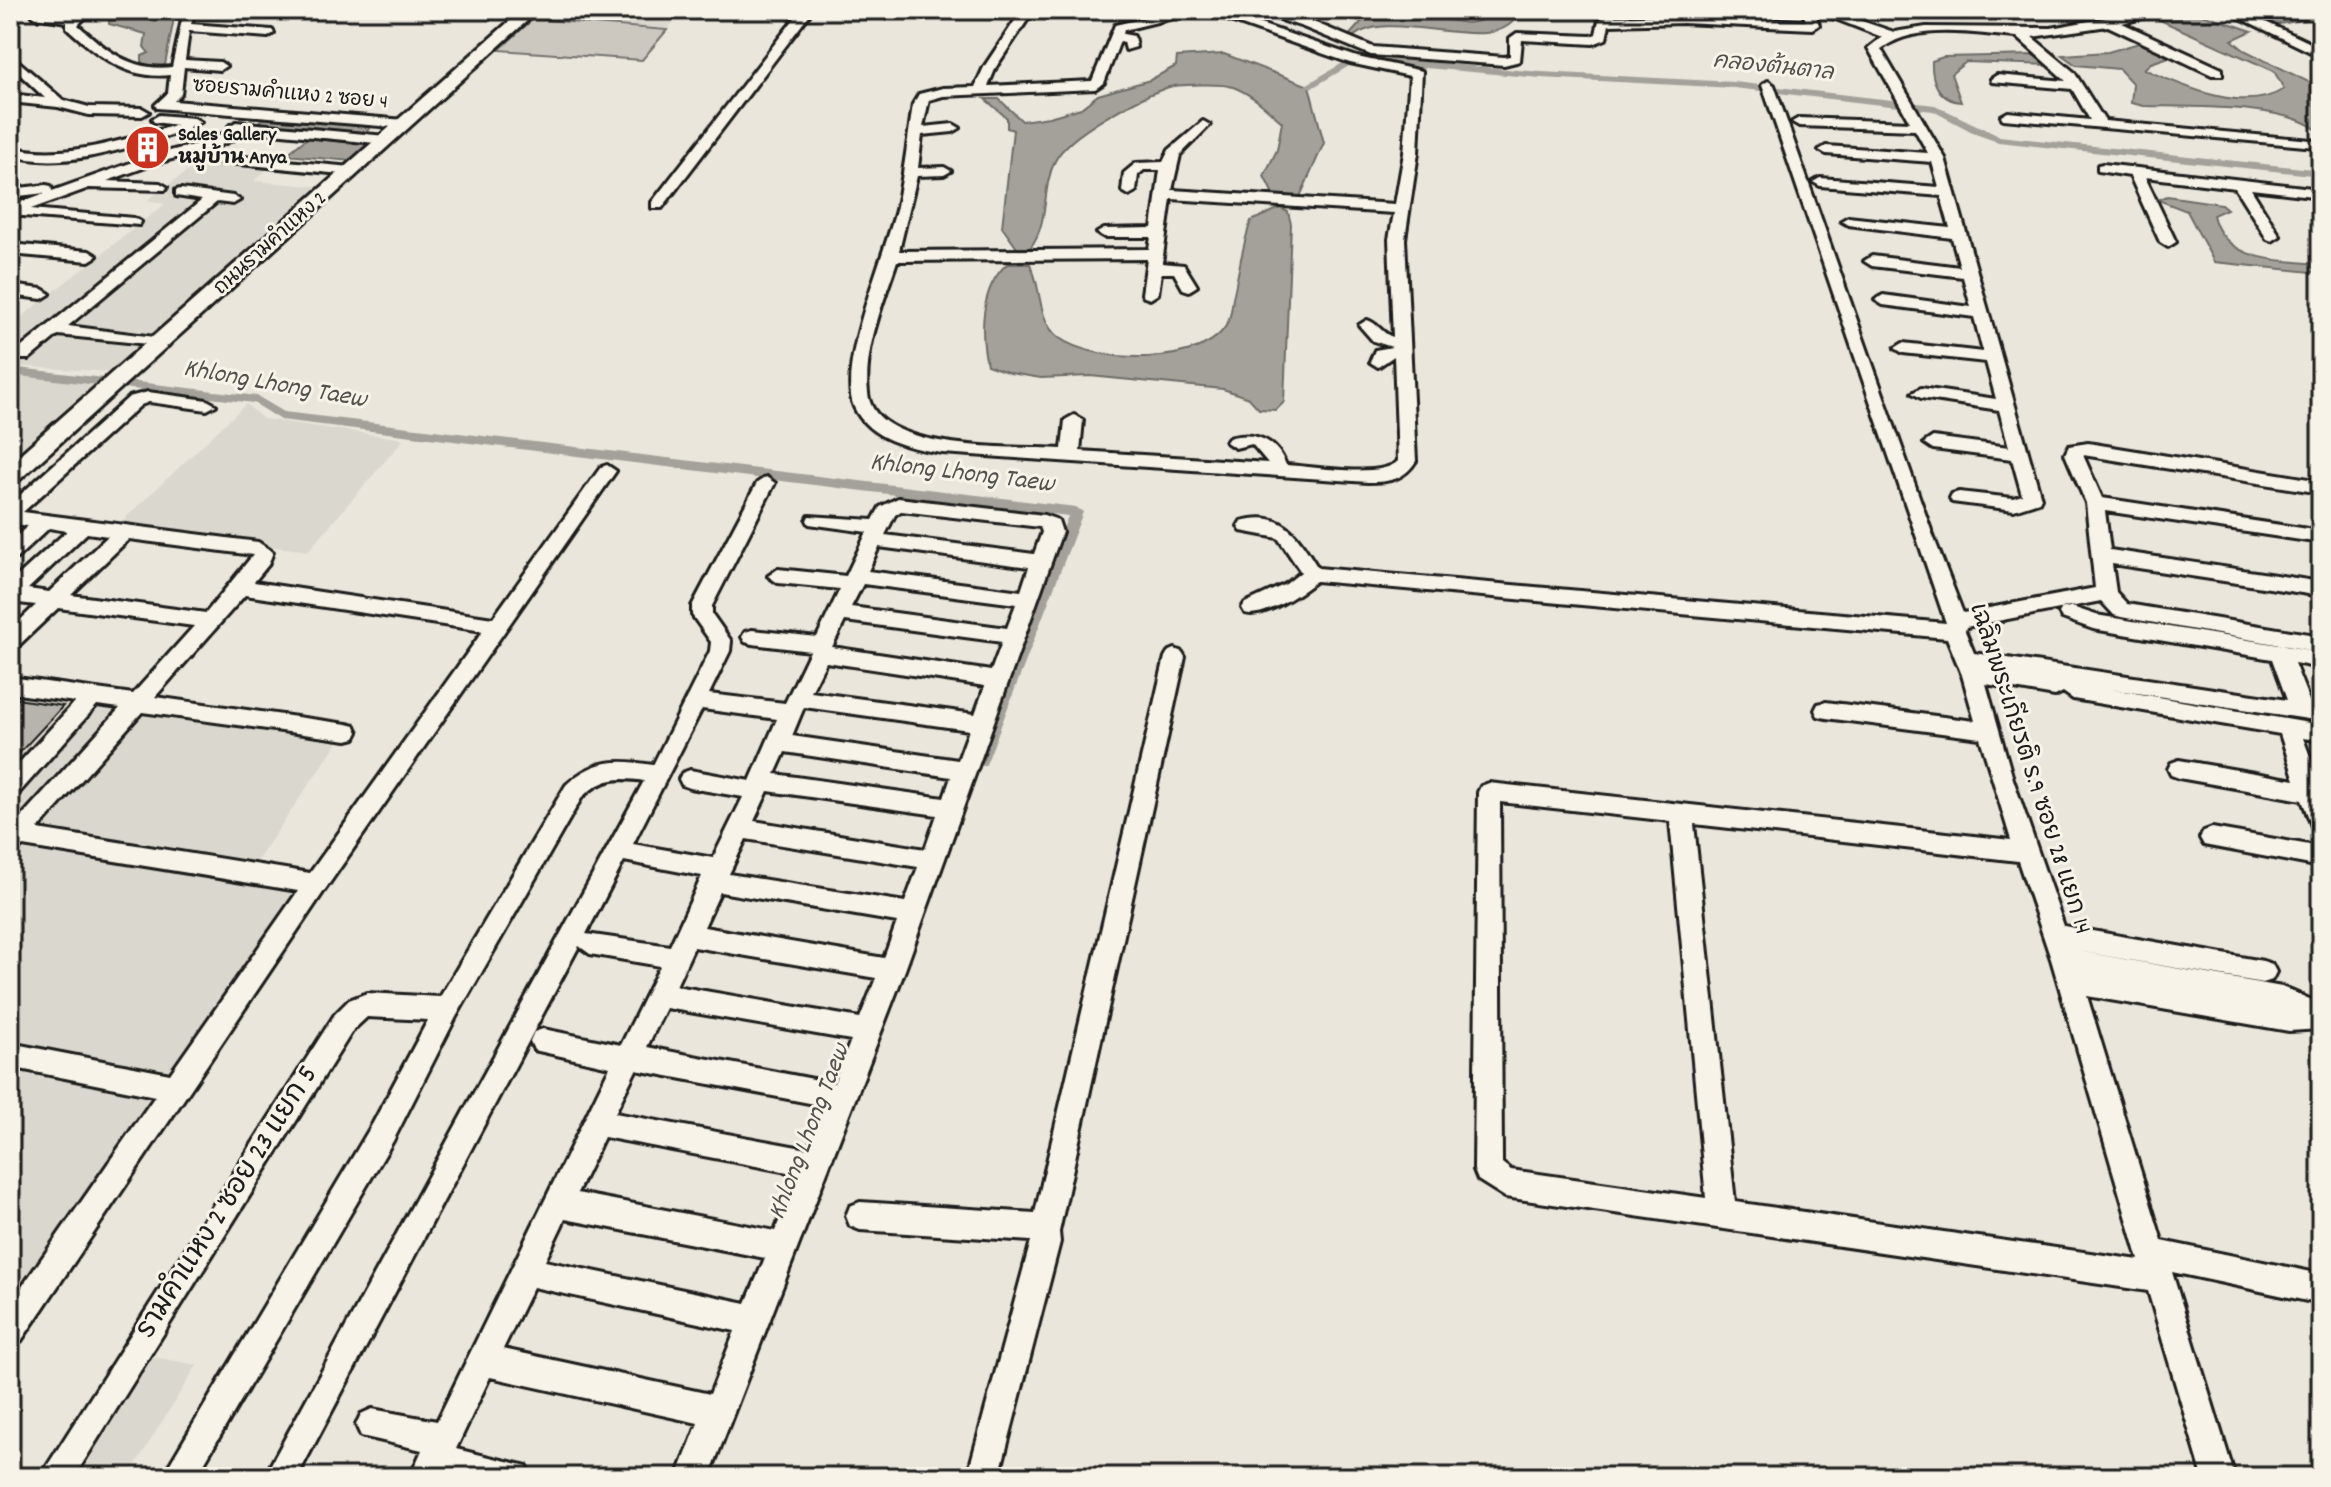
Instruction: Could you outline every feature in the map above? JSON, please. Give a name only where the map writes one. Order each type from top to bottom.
[{"type":"main road","name":"ถนนรามคำแหง 2","points":[[10,476],[162,343],[351,171],[393,128],[531,10]]},
{"type":"street","points":[[86,10],[71,25],[125,68],[157,74],[179,66],[220,66]]},
{"type":"street","points":[[157,74],[155,97],[164,107],[174,94],[184,27],[190,10]]},
{"type":"street","points":[[657,205],[807,10]]},
{"type":"street","points":[[1197,10],[1119,28],[1098,83],[1082,87],[932,93],[924,97],[892,256],[866,342],[859,381],[859,397],[868,414],[888,432],[914,443],[942,447],[1383,476],[1393,475],[1404,468],[1407,461],[1397,239],[1417,74],[1354,60],[1207,10]]},
{"type":"street","points":[[1256,10],[1313,21],[1381,53],[1504,61],[1516,58],[1516,38],[1521,36],[1598,38],[1602,36],[1603,23],[1616,19],[1813,25],[1808,10]]},
{"type":"street","points":[[1906,10],[1933,10]]},
{"type":"street","points":[[2076,10],[2217,72]]},
{"type":"street","points":[[1834,16],[1892,36],[1955,30],[2020,33],[2079,29],[2167,10]]},
{"type":"street","points":[[2230,10],[2321,53]]},
{"type":"street","points":[[38,14],[75,20]]},
{"type":"street","points":[[980,91],[990,67],[1025,15]]},
{"type":"street","points":[[184,27],[268,33]]},
{"type":"street","points":[[2020,33],[2069,75],[2100,124]]},
{"type":"street","points":[[1114,36],[1130,39],[1130,47]]},
{"type":"street","points":[[1892,36],[1874,48],[1938,158],[2032,498],[2014,504],[1959,498]]},
{"type":"street","points":[[988,37],[1008,39]]},
{"type":"street","points":[[1579,55],[1580,39]]},
{"type":"street","points":[[10,58],[58,103]]},
{"type":"street","points":[[1997,79],[2077,86]]},
{"type":"street","points":[[1393,83],[1417,83]]},
{"type":"street","name":"เฉลิมพระเกียรติ ร.9 ซอย 28 แยก 14","points":[[1770,90],[1971,667],[2002,779],[2063,959],[2219,1477]]},
{"type":"street","points":[[220,96],[393,128]]},
{"type":"street","name":"ซอยรามคำแหง 2 ซอย 4","points":[[10,98],[111,112],[142,112],[139,115],[144,119],[164,107],[393,128]]},
{"type":"street","name":"ซอยรามคำแหง 2 ซอย 4","points":[[164,107],[216,124],[393,128]]},
{"type":"street","points":[[2008,116],[2311,144]]},
{"type":"street","points":[[1799,122],[1918,126]]},
{"type":"street","points":[[13,154],[70,152],[113,146],[216,124]]},
{"type":"street","points":[[201,155],[197,142],[216,124]]},
{"type":"street","points":[[1150,294],[1168,166],[1174,153],[1203,125]]},
{"type":"street","points":[[201,155],[210,145],[250,127]]},
{"type":"street","points":[[916,132],[953,128]]},
{"type":"street","points":[[1826,150],[1938,158]]},
{"type":"street","points":[[134,222],[10,211],[164,157],[201,155],[351,171]]},
{"type":"street","points":[[1129,191],[1131,173],[1136,168],[1168,166]]},
{"type":"street","points":[[2103,168],[2321,193]]},
{"type":"street","points":[[910,172],[944,171]]},
{"type":"street","points":[[2135,172],[2168,242]]},
{"type":"street","points":[[1820,182],[1949,192]]},
{"type":"street","points":[[2241,185],[2272,236]]},
{"type":"street","points":[[10,193],[78,186],[160,187]]},
{"type":"street","points":[[84,218],[122,187]]},
{"type":"street","points":[[181,193],[233,200]]},
{"type":"street","points":[[1165,194],[1399,209]]},
{"type":"street","points":[[23,355],[213,198]]},
{"type":"street","points":[[1848,221],[1961,234]]},
{"type":"street","points":[[1104,233],[1158,232]]},
{"type":"street","points":[[10,249],[89,256]]},
{"type":"street","points":[[892,256],[1039,254],[1153,261],[1179,268],[1189,286]]},
{"type":"street","points":[[1872,261],[1970,273]]},
{"type":"street","points":[[10,290],[42,294]]},
{"type":"street","points":[[1883,300],[1980,313]]},
{"type":"street","points":[[1367,325],[1379,338],[1401,347]]},
{"type":"street","points":[[53,329],[162,343]]},
{"type":"street","points":[[1401,347],[1381,354],[1380,366],[1403,378]]},
{"type":"street","points":[[1903,348],[1993,358]]},
{"type":"street","points":[[1921,393],[2006,406]]},
{"type":"street","points":[[10,515],[135,401],[148,397],[207,405]]},
{"type":"street","points":[[1071,454],[1074,420]]},
{"type":"street","points":[[1246,442],[1273,454],[1279,469]]},
{"type":"street","points":[[1933,443],[2019,454]]},
{"type":"street","points":[[2321,487],[2088,449],[2075,450],[2074,454],[2095,503],[2106,594],[2121,610],[2129,614],[2321,644]]},
{"type":"street","points":[[10,1330],[316,884],[607,471]]},
{"type":"street","points":[[280,1477],[659,775],[721,646],[702,615],[702,606],[766,483]]},
{"type":"street","points":[[2095,503],[2321,537]]},
{"type":"street","points":[[435,1458],[739,828],[887,511],[898,504],[1044,521],[1051,525],[1052,532],[1029,599],[892,970],[693,1477]]},
{"type":"street","points":[[10,515],[43,523],[263,552],[261,560],[211,621],[18,829]]},
{"type":"street","points":[[816,520],[877,534],[1042,562]]},
{"type":"street","points":[[10,553],[43,523]]},
{"type":"street","points":[[1248,526],[1279,529],[1285,533],[1312,574]]},
{"type":"street","points":[[10,595],[81,528]]},
{"type":"street","points":[[10,642],[123,533]]},
{"type":"street","points":[[2099,555],[2321,589]]},
{"type":"street","points":[[1252,608],[1293,589],[1312,574],[1955,626],[2081,596],[2106,594]]},
{"type":"street","points":[[778,576],[855,580],[1029,599]]},
{"type":"street","points":[[239,587],[498,626]]},
{"type":"street","points":[[10,595],[211,621]]},
{"type":"street","points":[[839,613],[1015,636]]},
{"type":"street","points":[[2069,613],[2093,622],[2321,660]]},
{"type":"street","points":[[752,637],[998,680]]},
{"type":"street","points":[[2280,653],[2303,717],[2321,822]]},
{"type":"street","points":[[983,1477],[1042,1257],[1045,1232],[1175,657]]},
{"type":"street","points":[[1971,667],[2064,689],[2303,717],[2321,733]]},
{"type":"street","points":[[1971,667],[2245,711]]},
{"type":"street","points":[[10,685],[347,732]]},
{"type":"street","points":[[10,788],[92,697]]},
{"type":"street","points":[[705,702],[794,705],[982,723]]},
{"type":"street","points":[[1826,710],[1991,731]]},
{"type":"street","points":[[777,742],[964,770]]},
{"type":"street","points":[[2179,769],[2316,792]]},
{"type":"street","points":[[178,1477],[383,1132],[447,1009],[574,791],[590,775],[602,770],[659,775]]},
{"type":"street","points":[[690,779],[952,808]]},
{"type":"street","points":[[2028,852],[1489,792],[1488,1170],[1505,1183],[2321,1289]]},
{"type":"street","points":[[1681,814],[1722,1213]]},
{"type":"street","points":[[739,828],[932,860]]},
{"type":"street","points":[[18,829],[316,884]]},
{"type":"street","points":[[2212,838],[2321,857]]},
{"type":"street","points":[[632,854],[714,875],[911,914]]},
{"type":"street","points":[[590,943],[681,946],[892,970]]},
{"type":"street","points":[[2063,959],[2263,972]]},
{"type":"street","points":[[2063,959],[2289,1019],[2320,1017]]},
{"type":"street","points":[[659,995],[868,1031]]},
{"type":"street","name":"รามคำแหง 2 ซอย 23 แยก 5","points":[[56,1477],[344,1022],[358,1008],[367,1005],[447,1009]]},
{"type":"street","points":[[543,1041],[842,1097]]},
{"type":"street","points":[[10,1055],[177,1088]]},
{"type":"street","points":[[597,1123],[815,1164]]},
{"type":"street","points":[[558,1204],[784,1247]]},
{"type":"street","points":[[860,1216],[1019,1225],[1036,1227],[1045,1232]]},
{"type":"street","points":[[525,1271],[756,1320]]},
{"type":"street","points":[[482,1360],[719,1412]]},
{"type":"street","points":[[372,1425],[435,1458],[516,1477]]},
{"type":"shaded area","points":[[543,10],[684,10],[667,30],[533,19]]},
{"type":"shaded area","points":[[1352,10],[1383,10],[1467,23],[1479,21],[1496,10],[1520,10],[1508,25],[1490,32],[1389,26],[1367,29],[1350,40],[1346,39],[1363,20]]},
{"type":"shaded area","points":[[2240,10],[2321,12],[2321,17],[2274,25]]},
{"type":"shaded area","points":[[2193,11],[2252,31],[2232,40],[2244,50],[2321,88],[2321,134],[2307,124],[2264,112],[2131,103],[2133,84],[2119,69],[2076,65],[2062,55],[2108,52],[2146,41],[2175,55],[2151,63],[2144,69],[2195,90],[2232,99],[2251,99],[2284,89],[2274,71],[2155,18]]},
{"type":"shaded area","points":[[179,12],[174,18],[165,65],[142,68],[142,56],[149,53],[144,47],[146,34],[109,24],[109,21]]},
{"type":"shaded area","points":[[533,19],[667,30],[642,60],[499,50]]},
{"type":"shaded area","points":[[1224,54],[1309,86],[1324,143],[1299,199],[1274,196],[1264,176],[1277,150],[1282,122],[1271,112],[1233,87],[1171,87],[1105,118],[1062,151],[1051,172],[1036,238],[1030,248],[1017,248],[1002,227],[1013,130],[1007,128],[1007,118],[985,99],[999,99],[1022,121],[1049,117],[1081,108],[1098,95],[1150,80],[1176,66],[1177,57]]},
{"type":"shaded area","points":[[2039,55],[2047,65],[1966,62],[1951,74],[1961,102],[1941,93],[1933,75],[1932,61],[1943,57]]},
{"type":"shaded area","points":[[264,118],[371,127],[363,134],[255,124]]},
{"type":"shaded area","points":[[307,138],[371,144],[352,161],[286,155]]},
{"type":"shaded area","points":[[212,154],[276,161],[254,181],[323,187],[113,372],[10,366],[10,326],[165,204],[147,200]]},
{"type":"shaded area","points":[[2167,196],[2221,204],[2227,209],[2213,215],[2219,231],[2242,251],[2273,259],[2321,264],[2321,273],[2214,262],[2187,211],[2158,200]]},
{"type":"shaded area","points":[[1280,208],[1288,212],[1291,224],[1284,402],[1276,410],[1259,409],[1249,398],[1223,389],[1090,376],[1041,378],[987,365],[983,339],[984,311],[992,285],[1007,264],[1030,264],[1046,322],[1058,337],[1074,346],[1096,353],[1148,357],[1198,348],[1216,337],[1229,320],[1251,221]]},
{"type":"shaded area","points":[[10,375],[96,385],[24,448],[10,446]]},
{"type":"shaded area","points":[[246,404],[263,419],[404,439],[308,551],[117,526]]},
{"type":"shaded area","points":[[10,678],[350,724],[244,880],[305,891],[10,1306]]},
{"type":"shaded area","points":[[148,1356],[197,1365],[128,1477],[69,1477]]},
{"type":"building","points":[[10,698],[63,706],[10,763]]},
{"type":"waterway","name":"คลองต้นตาล","points":[[1219,10],[1380,61],[1541,75],[1734,85],[1935,108],[1998,139],[2321,173]]},
{"type":"waterway","points":[[1309,86],[1349,63]]},
{"type":"waterway","name":"Khlong Lhong Taew","points":[[10,371],[257,400],[281,416],[1076,512],[979,762]]},
{"type":"place","name":"Sales Gallery หมู่บ้าน Anya","points":[[147,148]]}]
